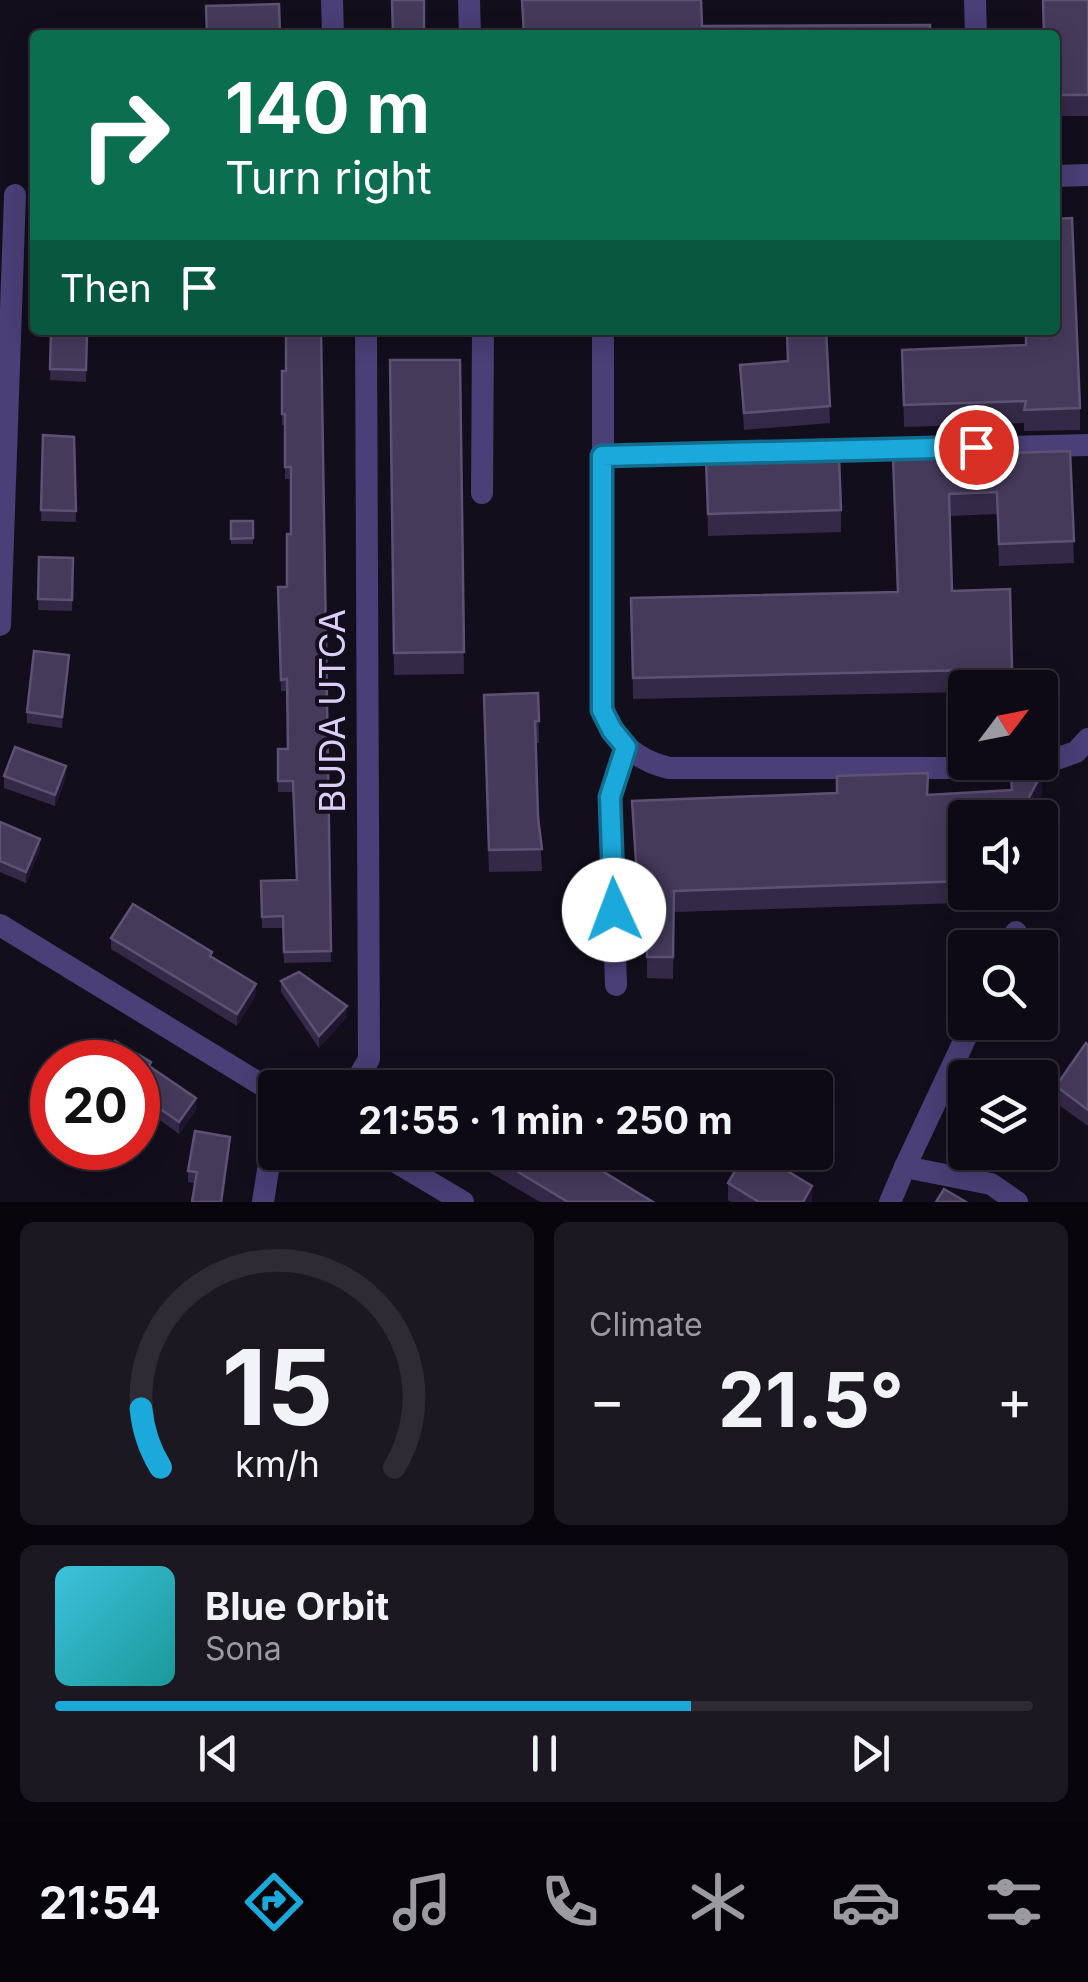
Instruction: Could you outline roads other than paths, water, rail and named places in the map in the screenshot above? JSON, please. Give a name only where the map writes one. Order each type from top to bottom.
[{"type":"street","points":[[332,0],[334,30]]},
{"type":"street","points":[[469,0],[470,30]]},
{"type":"street","points":[[975,0],[976,30]]},
{"type":"street","points":[[1060,176],[1088,175]]},
{"type":"street","points":[[0,626],[16,195]]},
{"type":"street","name":"BUDA UTCA","points":[[364,1070],[370,1060],[366,335]]},
{"type":"street","points":[[482,494],[483,335]]},
{"type":"street","points":[[603,335],[602,710],[626,747],[647,763],[669,768],[1030,768],[1076,752],[1088,740]]},
{"type":"street","points":[[602,456],[1088,444]]},
{"type":"street","points":[[616,985],[610,797],[626,747]]},
{"type":"street","points":[[0,925],[258,1082]]},
{"type":"street","points":[[890,1202],[965,1040]]},
{"type":"street","points":[[905,1168],[991,1184],[1017,1202]]},
{"type":"street","points":[[262,1202],[268,1170]]},
{"type":"street","points":[[409,1170],[462,1202]]}]
